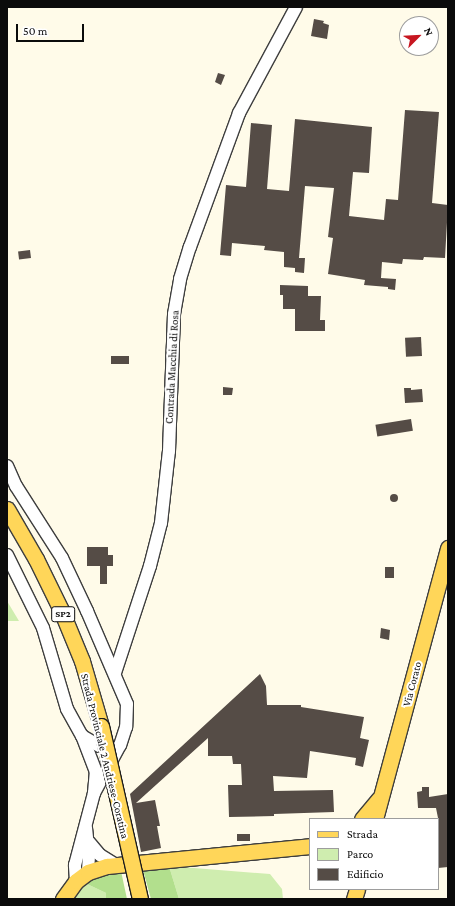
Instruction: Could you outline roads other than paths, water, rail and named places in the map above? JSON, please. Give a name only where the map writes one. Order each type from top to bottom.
[{"type":"main road","name":"Strada Provinciale 2 Andriese-Coratina","points":[[7,509],[36,559],[61,610],[82,661],[100,726],[140,899]]},
{"type":"main road","name":"Via Corato","points":[[376,818],[448,548]]},
{"type":"main road","points":[[363,818],[382,796]]},
{"type":"main road","points":[[63,899],[76,881],[88,872],[116,865],[309,846]]},
{"type":"street","name":"Contrada Macchia di Rosa","points":[[115,673],[150,566],[161,523],[169,451],[174,314],[180,279],[190,247],[239,113],[296,7]]},
{"type":"street","points":[[7,466],[16,486],[62,558],[128,704],[126,727],[120,745],[94,793]]},
{"type":"street","points":[[7,555],[43,628],[67,709],[82,736],[96,772],[94,793],[75,865],[76,881]]},
{"type":"street","points":[[82,736],[106,750],[120,745]]},
{"type":"street","points":[[85,825],[88,842],[88,872]]},
{"type":"street","points":[[88,842],[100,855],[116,865]]}]
